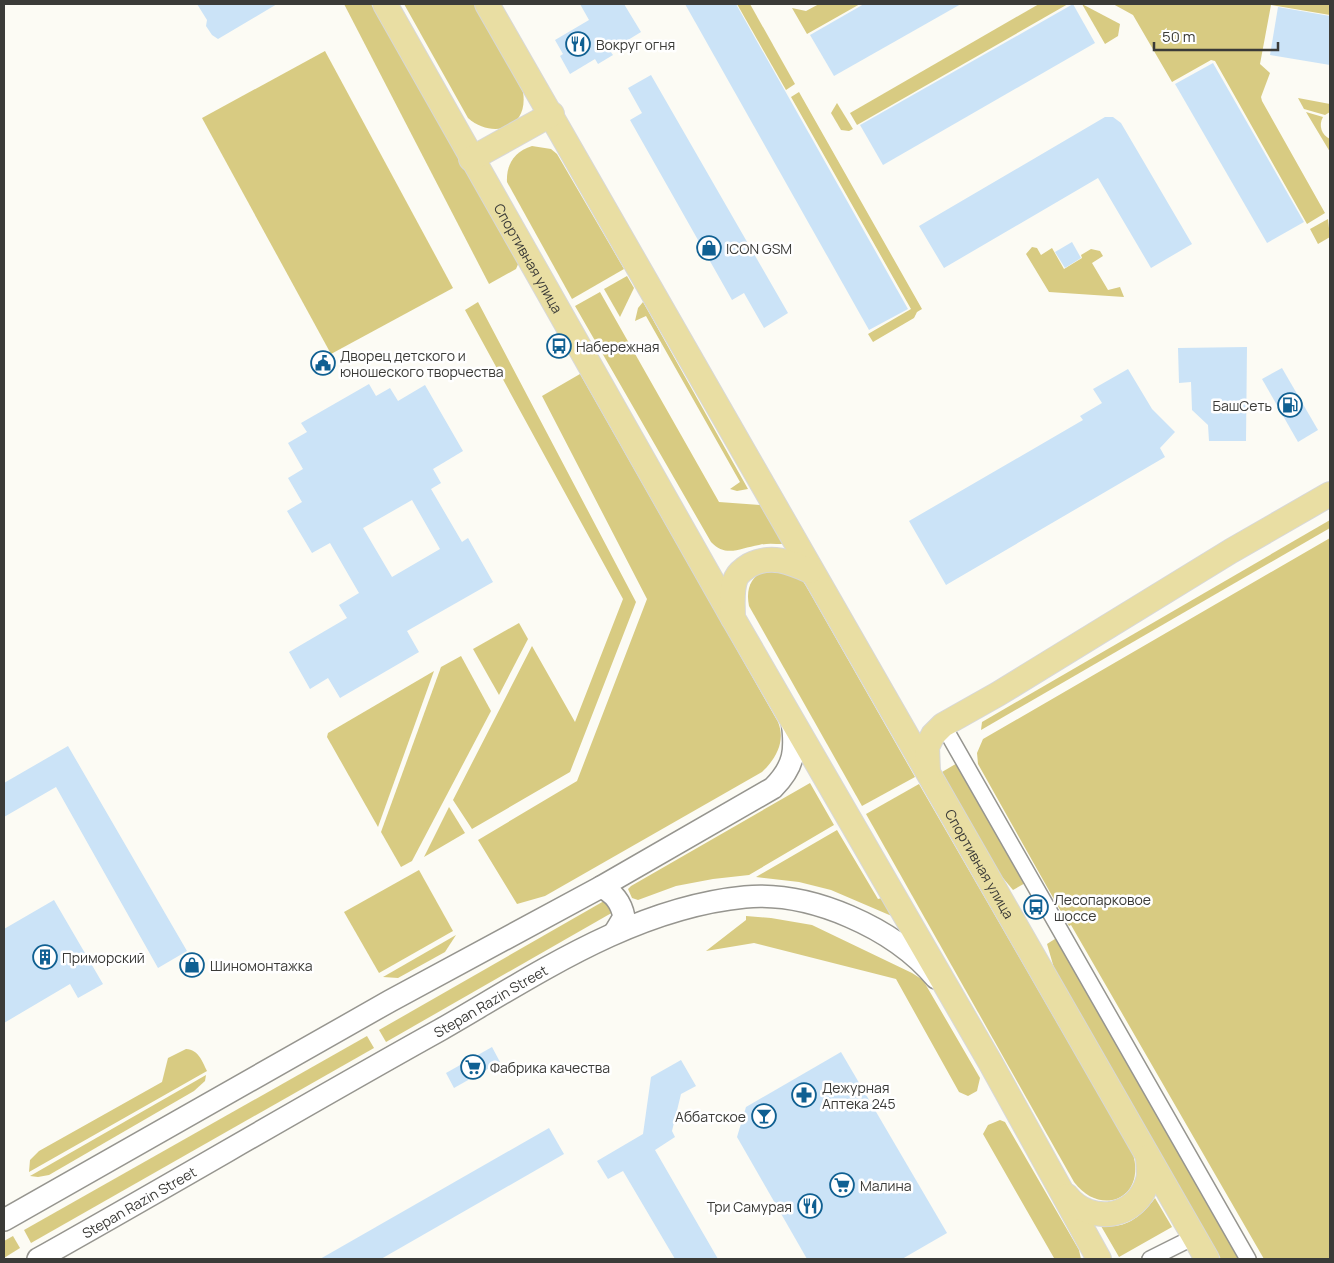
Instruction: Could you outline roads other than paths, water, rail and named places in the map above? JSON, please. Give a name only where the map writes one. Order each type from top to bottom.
[{"type":"main road","name":"Спортивная улица","points":[[385,4],[471,159],[733,618],[956,1002],[1099,1259]]},
{"type":"main road","name":"Спортивная улица","points":[[487,4],[552,114],[810,571],[892,708],[1207,1259]]},
{"type":"main road","points":[[471,159],[552,114]]},
{"type":"main road","points":[[929,774],[927,747],[933,735],[943,725],[998,694],[1231,551],[1330,495]]},
{"type":"main road","points":[[733,618],[736,579],[740,572],[748,566],[761,560],[775,559],[792,563],[810,571]]},
{"type":"main road","points":[[892,708],[915,724],[943,725]]},
{"type":"main road","points":[[4,1220],[390,1001],[601,887],[773,788],[785,776],[792,758],[795,744],[792,718]]},
{"type":"main road","points":[[601,887],[610,891],[622,905],[624,917],[616,932]]},
{"type":"main road","name":"Stepan Razin Street","points":[[38,1259],[616,932],[670,912],[746,897],[776,898],[810,904],[876,928],[905,947],[927,968],[956,1002]]},
{"type":"main road","name":"Спортивная улица","points":[[1059,1186],[1073,1203],[1086,1211],[1110,1215],[1135,1204],[1143,1193],[1149,1178],[1148,1157]]},
{"type":"street","points":[[943,725],[1248,1259]]},
{"type":"street","points":[[1150,1259],[1194,1237]]},
{"type":"place","name":"Вокруг огня","points":[[578,44]]},
{"type":"place","name":"ICON GSM","points":[[709,248]]},
{"type":"place","name":"Набережная","points":[[559,346]]},
{"type":"place","name":"Дворец детского и юношеского творчества","points":[[323,363]]},
{"type":"place","name":"БашСеть","points":[[1290,405]]},
{"type":"place","name":"Лесопарковое шоссе","points":[[1036,907]]},
{"type":"place","name":"Приморский","points":[[45,957]]},
{"type":"place","name":"Шиномонтажка","points":[[192,965]]},
{"type":"place","name":"Фабрика качества","points":[[473,1067]]},
{"type":"place","name":"Дежурная Аптека 245","points":[[804,1095]]},
{"type":"place","name":"Аббатское","points":[[764,1116]]},
{"type":"place","name":"Малина","points":[[842,1185]]},
{"type":"place","name":"Три Самурая","points":[[810,1206]]}]
